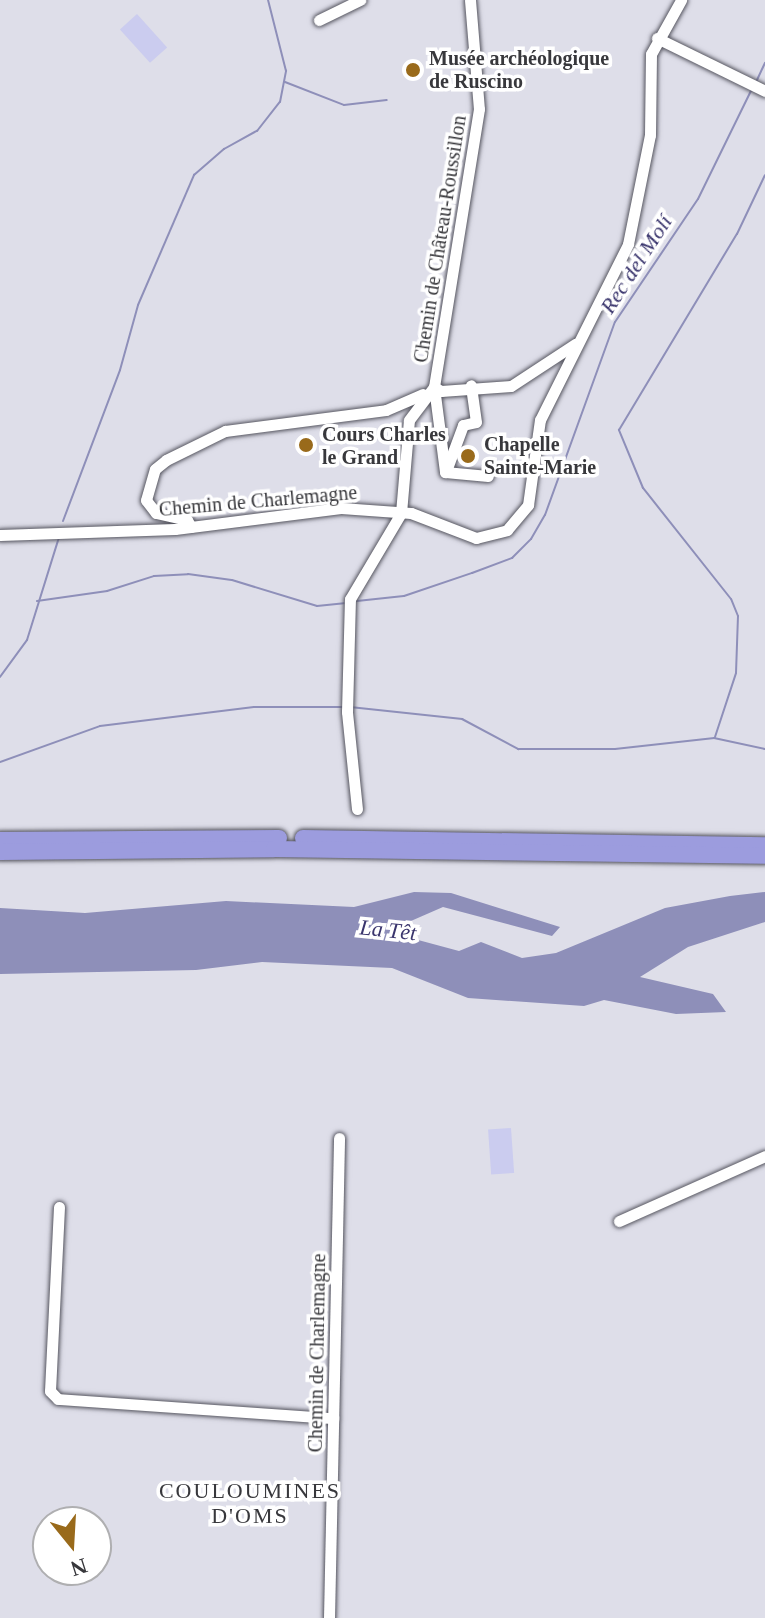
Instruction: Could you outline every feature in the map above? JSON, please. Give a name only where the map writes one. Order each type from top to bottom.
[{"type":"highway","points":[[0,840],[135,836],[765,845]]},
{"type":"highway","points":[[0,852],[274,849],[765,856]]},
{"type":"street","points":[[319,20],[360,0]]},
{"type":"street","name":"Chemin de Château-Roussillon","points":[[434,387],[479,109],[470,0]]},
{"type":"street","points":[[681,0],[657,38],[762,90]]},
{"type":"street","name":"Chemin de Charlemagne","points":[[0,535],[191,527],[341,508],[401,513],[476,538],[507,530],[520,519],[534,482],[540,420],[577,343],[595,318],[628,244],[650,135],[651,54],[657,38]]},
{"type":"street","points":[[434,387],[441,391],[471,385],[511,386],[577,343]]},
{"type":"street","points":[[445,472],[463,425],[476,422],[471,385]]},
{"type":"street","points":[[434,387],[445,472]]},
{"type":"street","points":[[357,809],[347,705],[350,602],[401,513],[409,420],[434,387]]},
{"type":"street","points":[[191,527],[187,520],[156,513],[146,500],[155,469],[166,460],[225,431],[386,410],[434,387]]},
{"type":"street","points":[[445,472],[488,476]]},
{"type":"street","name":"Chemin de Charlemagne","points":[[329,1618],[339,1138]]},
{"type":"street","points":[[619,1221],[765,1156]]},
{"type":"street","points":[[59,1207],[50,1391],[58,1399],[333,1418]]},
{"type":"shaded area","points":[[137,14],[167,47],[150,63],[120,29]]},
{"type":"shaded area","points":[[511,1128],[514,1173],[491,1174],[488,1130]]},
{"type":"water","name":"La Têt","points":[[414,892],[451,893],[560,927],[552,936],[443,907],[404,924],[407,937],[459,951],[481,942],[522,958],[556,953],[665,908],[730,896],[765,892],[765,922],[688,947],[640,977],[713,994],[726,1012],[676,1014],[604,1000],[584,1006],[468,998],[392,968],[262,962],[196,970],[0,974],[0,908],[85,913],[226,901],[354,907]]},
{"type":"waterway","points":[[63,521],[120,370],[138,305],[194,175],[224,149],[257,131],[280,102],[286,71],[268,0]]},
{"type":"waterway","name":"Rec del Molí","points":[[757,80],[765,63]]},
{"type":"waterway","points":[[285,82],[344,105],[387,100]]},
{"type":"waterway","name":"Rec del Molí","points":[[357,601],[404,596],[472,573],[512,558],[531,539],[545,515],[615,322],[698,199],[752,89]]},
{"type":"waterway","points":[[715,737],[736,673],[738,616],[731,599],[643,488],[619,430],[737,234],[765,175]]},
{"type":"waterway","name":"Rec del Molí","points":[[0,677],[27,640],[59,537]]},
{"type":"waterway","name":"Rec del Molí","points":[[37,601],[107,591],[154,576],[188,574],[232,580],[317,606],[344,603]]},
{"type":"waterway","points":[[0,762],[100,726],[254,707],[344,707]]},
{"type":"waterway","points":[[350,707],[462,719],[518,749],[615,749],[714,738],[765,749]]},
{"type":"place","name":"Musée archéologique de Ruscino","points":[[413,70]]},
{"type":"place","name":"Cours Charles le Grand","points":[[306,445]]},
{"type":"place","name":"Chapelle Sainte-Marie","points":[[468,456]]},
{"type":"district","name":"COULOUMINES D'OMS","points":[[250,1502]]}]
